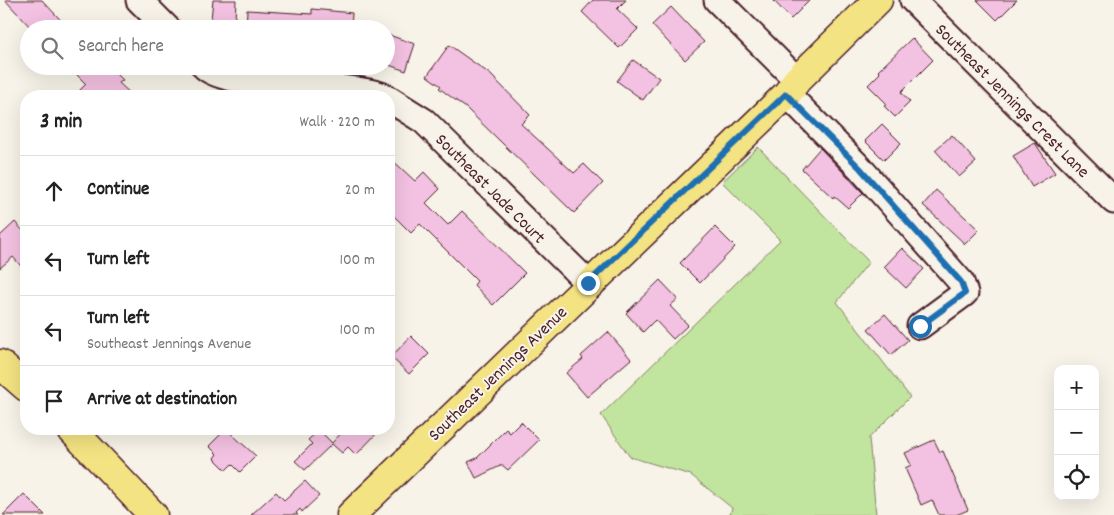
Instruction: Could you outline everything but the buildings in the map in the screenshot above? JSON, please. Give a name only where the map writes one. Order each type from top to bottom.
[{"type":"main road","name":"Southeast Jennings Avenue","points":[[351,515],[792,87],[878,0]]},
{"type":"main road","points":[[0,364],[20,382]]},
{"type":"main road","points":[[77,435],[150,514]]},
{"type":"street","points":[[139,0],[159,20]]},
{"type":"street","points":[[717,0],[860,168],[961,282],[965,293],[920,326]]},
{"type":"street","name":"Southeast Jennings Crest Lane","points":[[913,0],[1114,200]]},
{"type":"street","points":[[220,75],[248,81],[358,90]]},
{"type":"street","name":"Southeast Jade Court","points":[[395,103],[424,121],[588,283]]},
{"type":"green space","points":[[758,147],[869,262],[837,302],[910,397],[869,438],[876,515],[730,515],[732,508],[691,475],[630,457],[601,415],[780,240],[722,182]]},
{"type":"route","points":[[588,283],[786,94],[815,120],[860,168],[961,282],[965,293],[920,326]]}]
